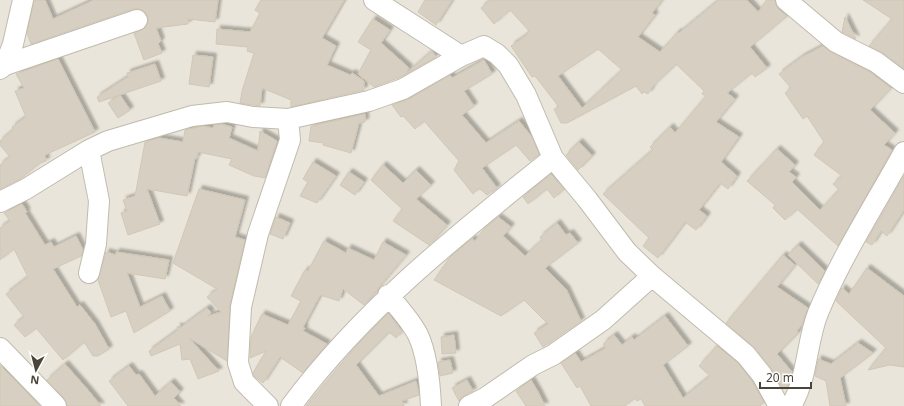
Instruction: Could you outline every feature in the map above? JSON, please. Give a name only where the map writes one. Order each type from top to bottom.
[{"type":"street","points":[[2,67],[13,44],[23,0]]},
{"type":"street","points":[[374,0],[396,7],[460,56]]},
{"type":"street","points":[[786,0],[836,42],[876,62],[904,83]]},
{"type":"street","points":[[2,67],[137,20]]},
{"type":"street","points":[[0,202],[26,189],[89,150],[108,141],[192,116],[227,112],[253,117],[288,119],[369,101],[403,90],[460,56],[484,46],[498,54],[508,65],[526,95],[553,158],[587,199],[627,252],[652,276],[746,355],[762,375],[779,406]]},
{"type":"street","points":[[268,406],[244,382],[238,363],[241,307],[258,234],[290,140],[288,119]]},
{"type":"street","points":[[89,150],[99,201],[96,244],[89,273]]},
{"type":"street","points":[[791,406],[801,382],[812,329],[831,280],[904,152]]},
{"type":"street","points":[[291,406],[318,370],[388,296],[462,231],[553,158]]},
{"type":"street","points":[[469,406],[485,398],[533,365],[553,355],[604,320],[652,276]]},
{"type":"street","points":[[388,296],[404,314],[418,336],[426,364],[431,406]]},
{"type":"street","points":[[0,348],[56,406]]},
{"type":"shaded area","points":[[0,0],[904,0],[904,406],[0,406]]},
{"type":"building","points":[[45,0],[53,19],[94,0],[218,0],[215,22],[188,19],[188,24],[156,28],[161,41],[158,44],[162,53],[144,60],[134,33],[145,28],[148,23],[148,17],[144,11],[133,9],[31,44],[27,33],[34,1]]},
{"type":"building","points":[[261,0],[344,0],[322,38],[336,46],[327,65],[350,75],[352,73],[364,81],[364,90],[291,107],[291,100],[262,88],[260,106],[240,103],[242,91],[254,53],[247,51],[248,47],[216,44],[217,29],[250,32],[260,13],[255,10]]},
{"type":"building","points":[[425,0],[452,0],[436,25],[418,12]]},
{"type":"building","points":[[490,0],[662,0],[652,13],[655,15],[638,37],[660,52],[678,32],[679,33],[719,0],[747,0],[758,12],[767,0],[775,0],[778,9],[787,16],[750,47],[767,68],[755,77],[752,73],[727,93],[735,99],[716,122],[739,137],[721,162],[737,176],[728,189],[720,183],[699,210],[707,216],[696,230],[685,222],[658,258],[643,246],[649,238],[603,194],[653,150],[650,147],[670,127],[675,133],[706,96],[702,94],[704,91],[676,64],[653,86],[648,94],[644,92],[642,94],[636,86],[567,123],[561,123],[554,109],[559,107],[535,76],[532,77],[511,46],[527,35],[526,33],[529,31],[510,10],[494,24],[481,8]],"holes":[[[598,49],[622,70],[582,108],[558,76]]]},
{"type":"building","points":[[863,0],[904,0],[904,69],[883,53],[869,46],[892,19]]},
{"type":"building","points":[[845,17],[856,39],[842,32]]},
{"type":"building","points":[[373,19],[390,30],[381,43],[409,68],[405,75],[374,87],[358,74],[371,50],[358,42]]},
{"type":"building","points":[[823,46],[831,52],[870,72],[891,88],[870,110],[895,133],[884,145],[892,150],[838,246],[797,209],[785,220],[773,208],[775,205],[747,181],[777,149],[795,165],[789,172],[796,177],[792,182],[820,210],[839,190],[833,184],[842,176],[814,155],[824,142],[807,116],[803,119],[785,93],[791,88],[779,74],[802,57]]},
{"type":"building","points":[[432,51],[436,57],[406,74]]},
{"type":"building","points":[[193,55],[213,57],[209,87],[189,84]]},
{"type":"building","points":[[58,59],[95,132],[45,155],[46,161],[40,163],[20,179],[0,189],[0,165],[10,157],[0,145],[0,141],[14,129],[12,127],[26,117],[15,91],[24,88],[16,74]]},
{"type":"building","points":[[484,60],[492,74],[464,91],[474,106],[462,115],[486,143],[519,121],[532,137],[539,154],[530,161],[516,145],[482,168],[497,188],[487,195],[479,188],[473,194],[454,170],[459,161],[424,121],[415,129],[403,116],[401,117],[392,105],[409,99],[450,75],[452,78]]},
{"type":"building","points":[[155,64],[161,81],[99,102],[97,97],[128,77],[127,73]]},
{"type":"building","points":[[120,95],[130,110],[118,118],[108,103]]},
{"type":"building","points":[[365,114],[365,122],[359,123],[351,153],[323,145],[324,143],[309,141],[311,126]]},
{"type":"building","points":[[221,124],[232,127],[229,138],[258,151],[260,131],[277,141],[265,178],[254,176],[229,165],[232,159],[198,152],[197,158],[195,158],[187,196],[147,189],[160,224],[128,235],[121,213],[127,211],[123,200],[135,196],[145,142],[159,138],[183,142],[185,130],[203,126],[213,128],[214,125]]},
{"type":"building","points":[[579,142],[592,156],[578,170],[566,155]]},
{"type":"building","points":[[313,162],[336,176],[317,203],[300,196],[308,182],[303,179]]},
{"type":"building","points":[[383,165],[403,183],[416,170],[431,185],[416,199],[447,225],[429,245],[393,221],[402,209],[371,180]]},
{"type":"building","points":[[349,172],[364,182],[355,195],[340,185]]},
{"type":"building","points":[[551,174],[564,189],[554,198],[547,189],[528,204],[523,197]]},
{"type":"building","points":[[904,176],[904,210],[887,236],[881,231],[872,245],[866,242]]},
{"type":"building","points":[[199,189],[245,200],[235,237],[245,240],[230,305],[227,361],[189,338],[219,371],[198,379],[190,359],[182,360],[180,344],[151,356],[149,351],[178,330],[178,326],[180,328],[207,308],[211,312],[208,316],[221,312],[207,297],[217,289],[173,263]]},
{"type":"building","points":[[22,204],[27,212],[25,213],[45,245],[51,242],[54,247],[76,236],[83,250],[81,256],[53,269],[77,307],[80,305],[95,324],[109,349],[98,356],[93,356],[84,342],[63,360],[36,328],[25,337],[14,325],[24,317],[6,294],[28,277],[14,249],[0,260],[0,228],[10,221],[4,213]]},
{"type":"building","points":[[276,217],[290,223],[283,239],[270,234]]},
{"type":"building","points":[[498,217],[511,227],[503,236],[525,256],[542,240],[540,237],[557,223],[566,235],[570,233],[578,243],[545,268],[566,289],[581,321],[543,347],[534,333],[548,324],[524,300],[501,316],[434,280],[451,256],[472,239],[475,241],[485,228]]},
{"type":"building","points":[[324,241],[346,253],[348,248],[374,260],[383,242],[406,255],[364,305],[343,289],[339,301],[320,295],[303,327],[305,328],[303,331],[327,344],[303,373],[280,357],[263,383],[254,376],[253,373],[266,351],[250,358],[251,337],[262,314],[288,325],[301,301],[291,296],[305,270],[308,271]]},
{"type":"building","points":[[798,245],[825,271],[818,284],[788,255]]},
{"type":"building","points":[[106,252],[116,255],[116,252],[169,260],[165,279],[127,273],[140,307],[162,296],[170,311],[134,333],[126,311],[111,317],[98,280]]},
{"type":"building","points":[[783,255],[795,265],[777,287],[808,308],[802,324],[797,331],[798,333],[777,354],[792,372],[788,386],[785,388],[781,386],[771,368],[755,348],[726,323]]},
{"type":"building","points":[[867,268],[904,296],[904,367],[890,365],[868,370],[886,348],[836,301],[842,288],[849,294]]},
{"type":"building","points":[[388,313],[402,331],[396,338],[389,332],[356,365],[379,396],[416,381],[419,395],[402,401],[404,406],[306,406],[358,344]]},
{"type":"building","points":[[665,316],[688,346],[663,365],[683,398],[710,376],[699,366],[717,346],[738,363],[752,381],[764,402],[760,406],[645,406],[641,399],[637,401],[635,398],[625,406],[591,406],[580,386],[577,388],[561,363],[575,353],[581,362],[606,348],[603,344],[614,335],[622,345],[632,337],[634,340]]},
{"type":"building","points":[[454,335],[456,353],[442,354],[441,337]]},
{"type":"building","points":[[858,343],[873,353],[840,378],[846,406],[830,406],[826,381],[815,376],[818,359],[831,364]]},
{"type":"building","points":[[450,360],[453,373],[440,376],[438,362]]},
{"type":"building","points":[[65,364],[101,406],[67,406],[64,398],[47,380]]},
{"type":"building","points":[[0,365],[40,406],[0,406]]},
{"type":"building","points":[[129,366],[136,375],[139,374],[155,396],[171,382],[180,392],[174,398],[181,406],[128,406],[109,381]]},
{"type":"building","points":[[467,380],[473,391],[459,401],[452,388]]},
{"type":"building","points":[[531,380],[545,406],[526,406],[516,391]]}]
